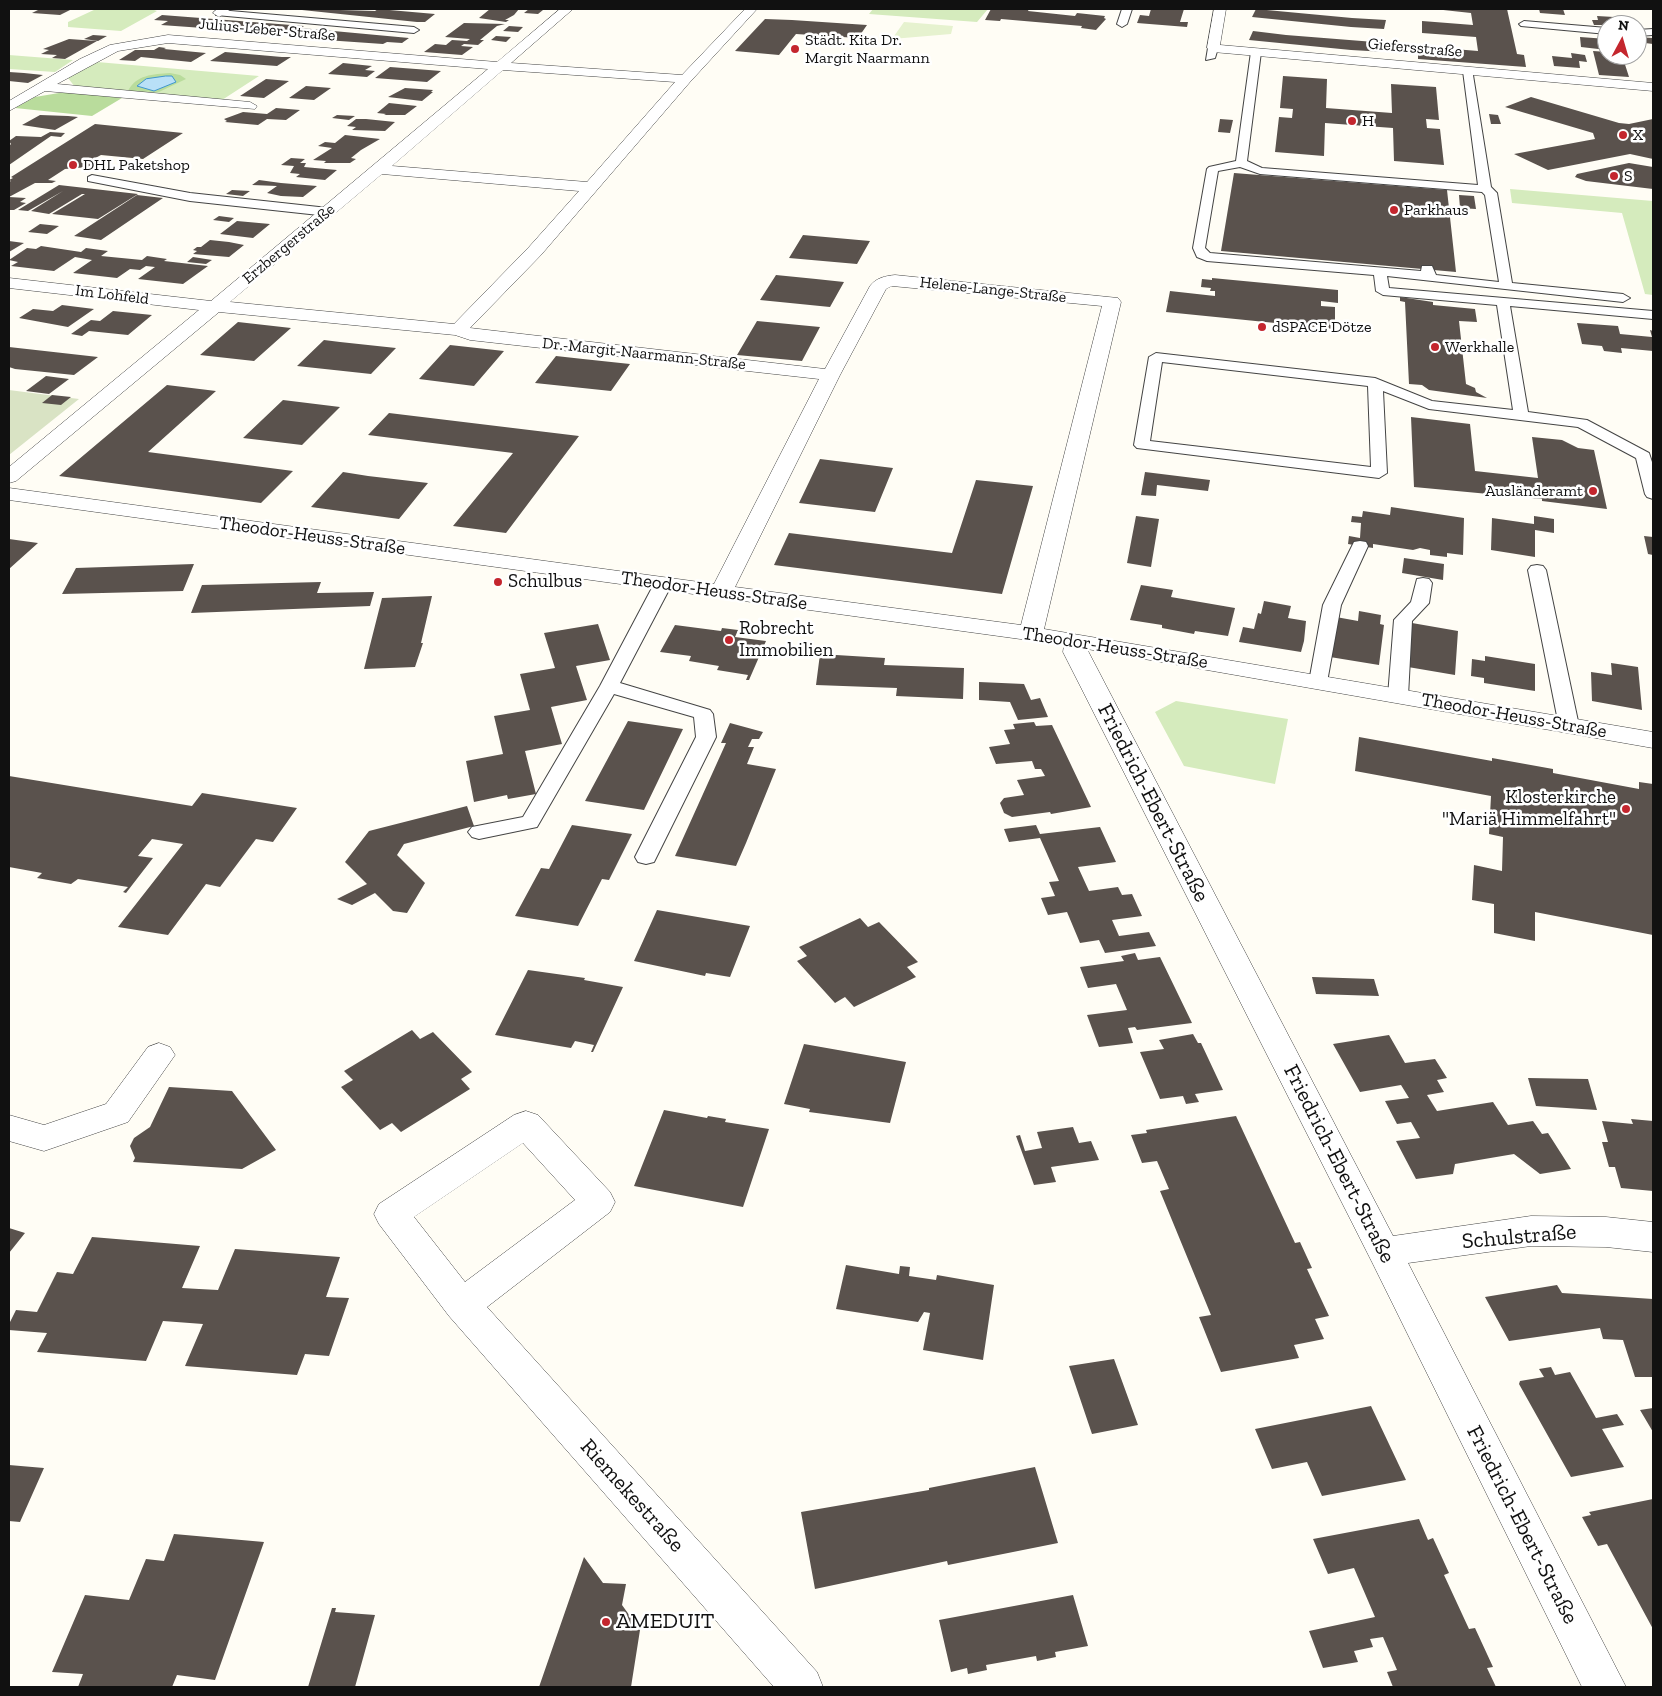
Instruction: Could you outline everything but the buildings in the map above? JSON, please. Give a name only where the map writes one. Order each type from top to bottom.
[{"type":"street","name":"Erzbergerstraße","points":[[9,477],[328,212],[497,66],[567,9]]},
{"type":"street","points":[[458,330],[535,252],[685,79],[751,9]]},
{"type":"street","name":"Giefersstraße","points":[[1220,9],[1212,53],[1256,52],[1653,87]]},
{"type":"street","name":"Julius-Leber-Straße","points":[[9,107],[45,88],[85,62],[116,48],[168,39],[497,66]]},
{"type":"street","points":[[497,66],[685,79]]},
{"type":"street","points":[[45,88],[250,106]]},
{"type":"street","points":[[378,169],[591,187]]},
{"type":"street","name":"Helene-Lange-Straße","points":[[721,592],[831,374],[879,286],[887,281],[895,280],[1112,302],[1031,634]]},
{"type":"street","name":"Im Lohfeld","points":[[9,282],[215,306]]},
{"type":"street","name":"Dr.-Margit-Naarmann-Straße","points":[[215,306],[458,330],[470,335],[831,374]]},
{"type":"street","name":"Theodor-Heuss-Straße","points":[[9,494],[1076,640],[1653,740]]},
{"type":"street","name":"Friedrich-Ebert-Straße","points":[[1076,640],[1075,652],[1384,1252],[1605,1687]]},
{"type":"street","points":[[9,1128],[44,1138],[117,1113],[159,1054]]},
{"type":"street","name":"Riemekestraße","points":[[462,1305],[598,1202],[526,1124],[391,1214],[462,1305],[802,1687]]},
{"type":"street","name":"Schulstraße","points":[[1384,1252],[1531,1231],[1606,1232],[1653,1237]]},
{"type":"lane","points":[[1122,24],[1127,9]]},
{"type":"lane","points":[[222,11],[414,30]]},
{"type":"lane","points":[[1524,24],[1597,30]]},
{"type":"lane","points":[[1241,163],[1256,52]]},
{"type":"lane","points":[[1468,71],[1486,189]]},
{"type":"lane","points":[[1506,285],[1491,193],[1486,189],[1260,171],[1241,163],[1213,169],[1199,248],[1202,254],[1207,257],[1380,273],[1428,273],[1432,279],[1634,299]]},
{"type":"lane","points":[[92,179],[190,197],[328,212]]},
{"type":"lane","points":[[1380,273],[1383,291],[1653,315]]},
{"type":"lane","points":[[1503,302],[1521,416]]},
{"type":"lane","points":[[1375,382],[1379,473],[1142,445],[1156,358],[1375,382],[1430,405],[1582,423],[1642,456],[1653,494]]},
{"type":"lane","points":[[1318,682],[1332,605],[1360,546]]},
{"type":"lane","points":[[1537,570],[1569,726]]},
{"type":"lane","points":[[479,832],[530,822],[608,686],[663,584]]},
{"type":"lane","points":[[1398,696],[1404,620],[1420,603],[1423,584]]},
{"type":"lane","points":[[608,686],[703,714],[706,737],[646,857]]},
{"type":"green space","points":[[96,9],[151,9],[157,11],[121,31],[68,27],[68,22]]},
{"type":"green space","points":[[873,9],[988,9],[977,22],[869,14]]},
{"type":"green space","points":[[904,22],[953,26],[951,34],[892,39]]},
{"type":"green space","points":[[9,55],[73,60],[55,72],[9,69]]},
{"type":"green space","points":[[97,62],[259,76],[222,100],[75,87],[68,78]]},
{"type":"green space","points":[[170,73],[180,75],[186,79],[159,92],[128,91],[131,86],[146,76]]},
{"type":"green space","points":[[65,92],[122,98],[92,116],[15,108],[35,97]]},
{"type":"green space","points":[[1510,189],[1653,201],[1653,295],[1645,294],[1622,213],[1512,203]]},
{"type":"green space","points":[[9,390],[79,399],[9,455]]},
{"type":"green space","points":[[1176,701],[1288,719],[1275,784],[1184,766],[1155,712]]},
{"type":"water","points":[[172,76],[176,82],[154,91],[137,86],[146,79]]},
{"type":"place","name":"Städt. Kita Dr. Margit Naarmann","points":[[795,49]]},
{"type":"place","name":"H","points":[[1352,121]]},
{"type":"place","name":"X","points":[[1623,135]]},
{"type":"place","name":"DHL Paketshop","points":[[73,165]]},
{"type":"place","name":"S","points":[[1614,176]]},
{"type":"place","name":"Parkhaus","points":[[1394,210]]},
{"type":"place","name":"dSPACE Dötze","points":[[1262,327]]},
{"type":"place","name":"Werkhalle","points":[[1435,347]]},
{"type":"place","name":"Ausländeramt","points":[[1593,491]]},
{"type":"place","name":"Schulbus","points":[[498,582]]},
{"type":"place","name":"Robrecht Immobilien","points":[[729,640]]},
{"type":"place","name":"Klosterkirche \"Mariä Himmelfahrt\"","points":[[1626,809]]},
{"type":"place","name":"AMEDUIT","points":[[606,1622]]}]
